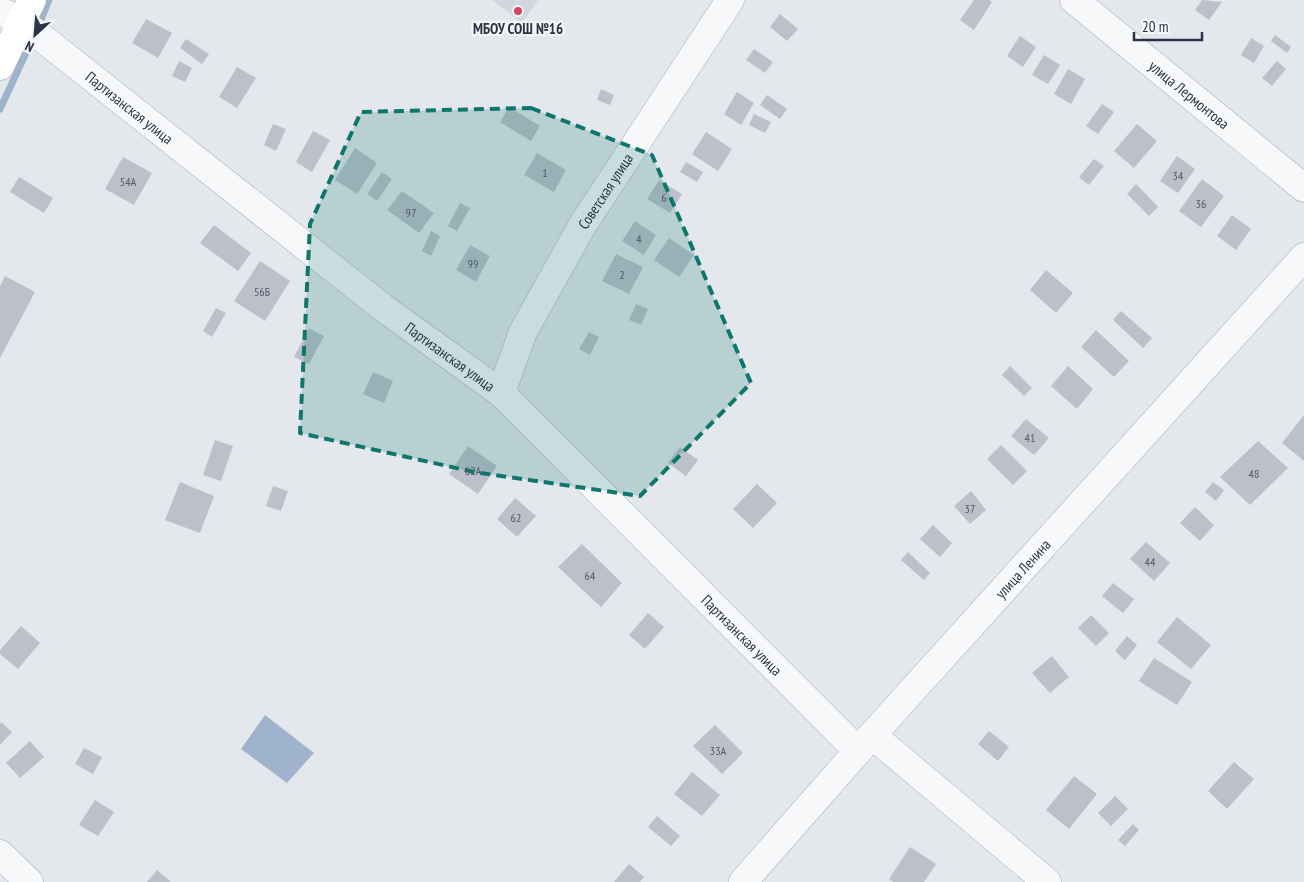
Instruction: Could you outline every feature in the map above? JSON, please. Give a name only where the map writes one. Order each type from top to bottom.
[{"type":"main road","points":[[0,66],[18,11]]},
{"type":"street","name":"Советская улица","points":[[500,393],[523,332],[582,226],[730,0]]},
{"type":"street","name":"улица Лермонтова","points":[[1074,0],[1304,188]]},
{"type":"street","name":"Партизанская улица","points":[[18,11],[382,307],[500,393],[865,743],[1046,882]]},
{"type":"street","name":"улица Ленина","points":[[743,882],[865,743],[1304,257]]},
{"type":"street","points":[[0,854],[29,882]]},
{"type":"highlighted area","points":[[531,108],[652,155],[751,383],[640,496],[474,472],[300,433],[310,224],[361,112]]},
{"type":"shaded area","name":"МБОУ СОШ №16","points":[[492,0],[538,0],[522,23]]},
{"type":"water","points":[[265,715],[314,753],[287,783],[241,749]]},
{"type":"building","points":[[974,0],[989,0],[992,2],[974,30],[960,20]]},
{"type":"building","points":[[1202,0],[1222,2],[1209,20],[1195,10]]},
{"type":"building","points":[[780,14],[798,29],[787,41],[770,27]]},
{"type":"building","points":[[146,19],[172,33],[158,58],[132,43]]},
{"type":"building","points":[[1275,35],[1291,47],[1287,53],[1271,41]]},
{"type":"building","points":[[1020,36],[1036,47],[1023,67],[1007,56]]},
{"type":"building","points":[[1251,38],[1264,46],[1254,63],[1241,55]]},
{"type":"building","points":[[186,39],[209,54],[202,64],[180,48]]},
{"type":"building","points":[[754,49],[773,62],[765,73],[746,60]]},
{"type":"building","points":[[1044,55],[1060,65],[1048,84],[1032,75]]},
{"type":"building","points":[[179,61],[192,68],[185,82],[172,76]]},
{"type":"building","points":[[1277,61],[1286,69],[1272,86],[1262,78]]},
{"type":"building","points":[[237,67],[256,78],[237,108],[219,97]]},
{"type":"building","points":[[1068,69],[1085,79],[1071,104],[1054,94]]},
{"type":"building","points":[[601,89],[614,95],[610,105],[597,100]]},
{"type":"building","points":[[737,92],[754,103],[741,125],[724,114]]},
{"type":"building","points":[[767,95],[787,109],[780,119],[760,105]]},
{"type":"building","points":[[1102,104],[1114,112],[1098,134],[1086,126]]},
{"type":"building","points":[[509,107],[540,126],[531,141],[500,122]]},
{"type":"building","points":[[754,114],[771,122],[765,133],[749,125]]},
{"type":"building","points":[[273,124],[286,129],[276,151],[264,145]]},
{"type":"building","points":[[1137,124],[1157,141],[1134,168],[1114,151]]},
{"type":"building","points":[[313,131],[330,140],[312,172],[296,162]]},
{"type":"building","points":[[706,132],[732,149],[718,171],[692,154]]},
{"type":"building","points":[[355,148],[377,163],[357,194],[335,180]]},
{"type":"building","points":[[537,153],[566,170],[554,192],[524,175]]},
{"type":"building","points":[[1177,156],[1195,169],[1178,193],[1160,181]]},
{"type":"building","points":[[123,157],[152,173],[134,205],[105,189]]},
{"type":"building","points":[[1094,159],[1104,166],[1089,185],[1079,177]]},
{"type":"building","points":[[686,162],[703,172],[697,182],[680,172]]},
{"type":"building","points":[[382,172],[392,179],[377,201],[367,194]]},
{"type":"building","points":[[19,177],[53,198],[44,213],[10,192]]},
{"type":"building","points":[[1202,179],[1224,196],[1201,227],[1179,211]]},
{"type":"building","points":[[659,180],[682,194],[670,213],[647,199]]},
{"type":"building","points":[[1136,184],[1158,207],[1149,216],[1127,194]]},
{"type":"building","points":[[402,191],[434,213],[419,233],[387,210]]},
{"type":"building","points":[[460,203],[470,208],[457,231],[448,226]]},
{"type":"building","points":[[1232,215],[1251,229],[1236,250],[1217,236]]},
{"type":"building","points":[[635,221],[656,235],[644,255],[622,241]]},
{"type":"building","points":[[214,225],[251,253],[238,271],[200,243]]},
{"type":"building","points":[[431,231],[440,236],[431,256],[422,251]]},
{"type":"building","points":[[669,238],[694,255],[679,277],[654,260]]},
{"type":"building","points":[[470,245],[490,256],[476,282],[456,270]]},
{"type":"building","points":[[616,254],[643,267],[629,294],[602,281]]},
{"type":"building","points":[[260,261],[290,281],[265,321],[234,301]]},
{"type":"building","points":[[1046,270],[1073,293],[1056,313],[1030,290]]},
{"type":"building","points":[[5,276],[35,292],[0,358],[0,286]]},
{"type":"building","points":[[636,304],[648,309],[641,325],[629,320]]},
{"type":"building","points":[[216,308],[226,313],[212,337],[203,331]]},
{"type":"building","points":[[1121,311],[1152,338],[1143,348],[1113,320]]},
{"type":"building","points":[[309,328],[324,336],[309,364],[294,357]]},
{"type":"building","points":[[1096,330],[1129,361],[1114,377],[1081,347]]},
{"type":"building","points":[[589,332],[599,337],[590,355],[579,349]]},
{"type":"building","points":[[1010,366],[1032,388],[1024,396],[1002,375]]},
{"type":"building","points":[[1068,366],[1093,389],[1077,409],[1051,386]]},
{"type":"building","points":[[373,372],[393,381],[384,403],[363,394]]},
{"type":"building","points":[[1304,415],[1304,461],[1282,443]]},
{"type":"building","points":[[1026,419],[1049,438],[1034,455],[1011,436]]},
{"type":"building","points":[[215,440],[233,446],[221,481],[203,475]]},
{"type":"building","points":[[1258,441],[1288,468],[1250,505],[1220,477]]},
{"type":"building","points":[[1001,445],[1027,471],[1013,485],[987,459]]},
{"type":"building","points":[[468,446],[497,466],[478,494],[449,474]]},
{"type":"building","points":[[680,447],[698,460],[686,476],[668,463]]},
{"type":"building","points":[[180,482],[214,496],[200,533],[165,520]]},
{"type":"building","points":[[1213,482],[1224,490],[1216,501],[1205,492]]},
{"type":"building","points":[[757,484],[777,503],[753,528],[733,509]]},
{"type":"building","points":[[273,486],[288,491],[281,511],[266,506]]},
{"type":"building","points":[[971,491],[986,510],[970,524],[954,506]]},
{"type":"building","points":[[515,498],[536,516],[517,537],[497,519]]},
{"type":"building","points":[[1195,507],[1214,525],[1200,541],[1180,523]]},
{"type":"building","points":[[933,525],[952,543],[940,557],[920,539]]},
{"type":"building","points":[[1146,542],[1170,563],[1154,581],[1130,559]]},
{"type":"building","points":[[582,544],[622,583],[601,607],[558,567]]},
{"type":"building","points":[[908,552],[930,573],[924,580],[901,560]]},
{"type":"building","points":[[1113,583],[1134,599],[1123,613],[1102,596]]},
{"type":"building","points":[[648,613],[664,627],[645,649],[629,635]]},
{"type":"building","points":[[1091,615],[1109,633],[1096,646],[1078,628]]},
{"type":"building","points":[[1177,617],[1211,645],[1191,669],[1157,642]]},
{"type":"building","points":[[21,626],[40,643],[18,669],[0,654],[0,650]]},
{"type":"building","points":[[1127,636],[1137,645],[1125,660],[1115,651]]},
{"type":"building","points":[[1052,656],[1069,677],[1050,693],[1032,673]]},
{"type":"building","points":[[1154,658],[1192,682],[1177,705],[1139,681]]},
{"type":"building","points":[[1,722],[12,732],[0,745],[0,724]]},
{"type":"building","points":[[715,725],[743,753],[722,774],[693,746]]},
{"type":"building","points":[[989,731],[1009,747],[998,761],[978,744]]},
{"type":"building","points":[[30,741],[44,757],[20,778],[6,763]]},
{"type":"building","points":[[84,748],[102,757],[93,774],[75,764]]},
{"type":"building","points":[[1234,762],[1254,779],[1227,809],[1208,791]]},
{"type":"building","points":[[692,772],[720,795],[702,816],[674,794]]},
{"type":"building","points":[[1074,776],[1097,794],[1069,829],[1046,810]]},
{"type":"building","points":[[1115,796],[1128,809],[1111,826],[1098,813]]},
{"type":"building","points":[[95,800],[114,812],[98,836],[79,825]]},
{"type":"building","points":[[657,816],[680,836],[671,846],[648,827]]},
{"type":"building","points":[[1133,824],[1139,830],[1125,846],[1118,840]]},
{"type":"building","points":[[910,847],[936,864],[924,882],[894,882],[889,879]]},
{"type":"building","points":[[629,864],[644,877],[640,882],[614,882]]},
{"type":"building","points":[[157,870],[171,882],[147,882]]},
{"type":"waterway","points":[[40,22],[49,0]]},
{"type":"waterway","points":[[0,109],[32,40]]},
{"type":"place","name":"МБОУ СОШ №16","points":[[518,11]]}]
